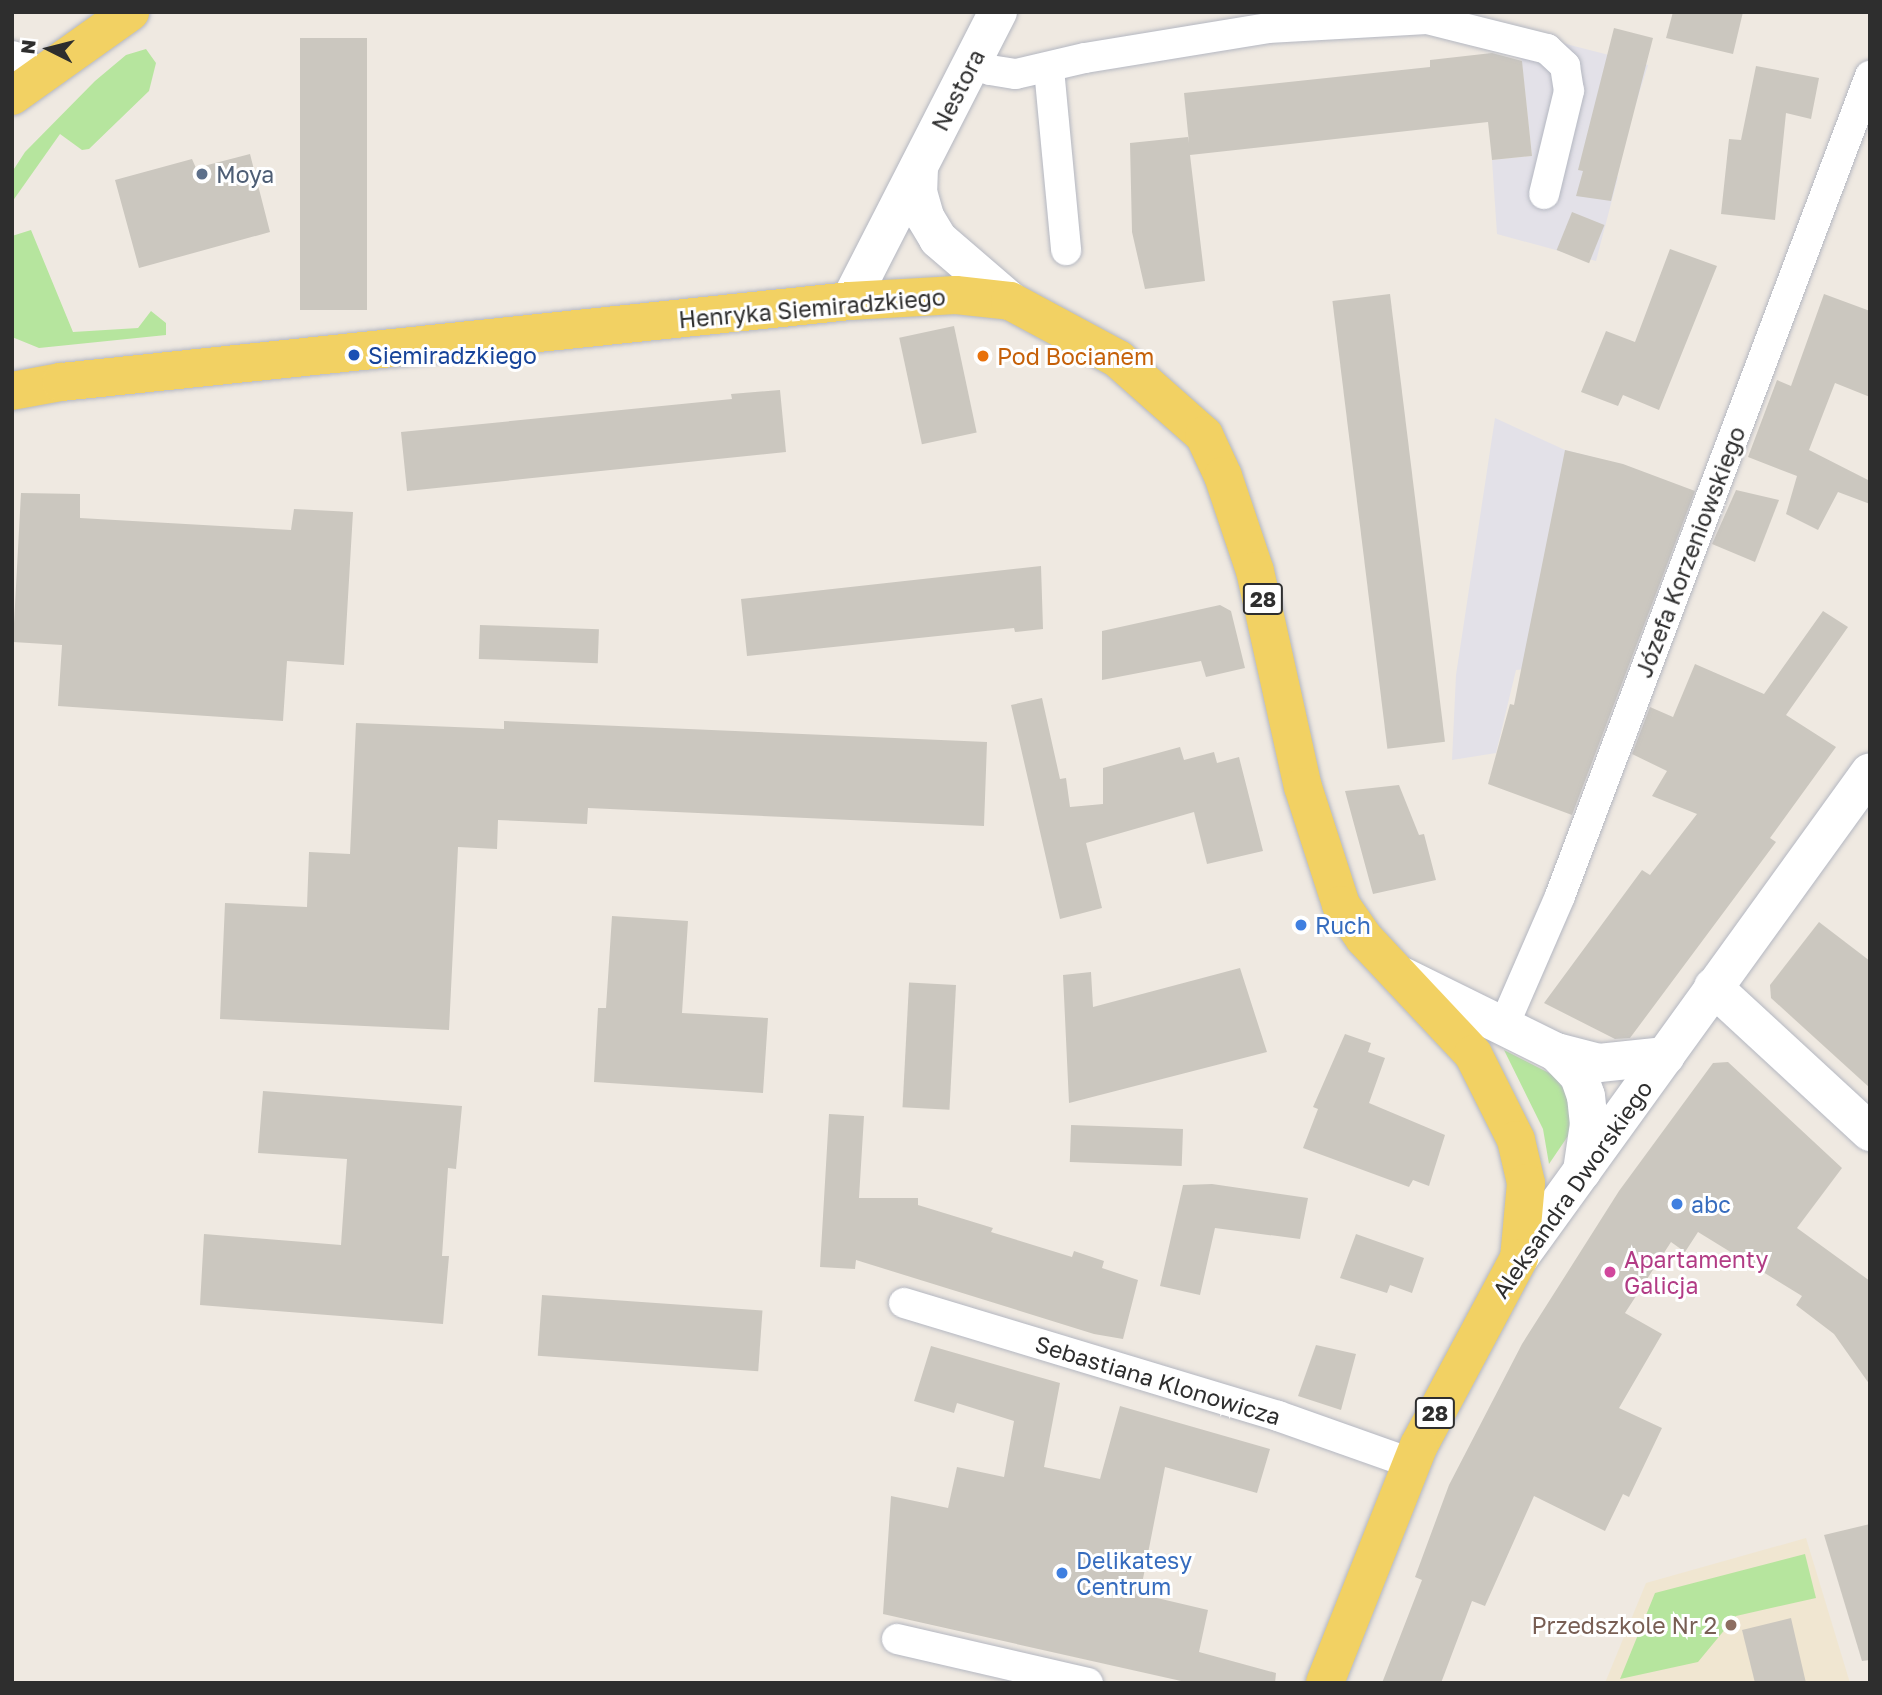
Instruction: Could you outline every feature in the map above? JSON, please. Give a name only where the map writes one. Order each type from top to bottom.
[{"type":"main road","points":[[20,78],[130,12]]},
{"type":"main road","name":"Henryka Siemiradzkiego","points":[[61,382],[850,301],[956,295],[1010,301],[1118,359],[1203,435],[1223,476],[1255,571],[1303,787],[1341,905],[1364,938],[1404,977],[1473,1054],[1516,1140],[1526,1183],[1519,1258]]},
{"type":"main road","name":"28","points":[[12,371],[61,382]]},
{"type":"main road","points":[[12,391],[61,382]]},
{"type":"main road","name":"Aleksandra Dworskiego","points":[[1325,1683],[1411,1463],[1519,1258]]},
{"type":"street","name":"Nestora","points":[[850,301],[998,12]]},
{"type":"street","points":[[973,61],[1009,73],[1049,69],[1085,58],[1268,28],[1427,19],[1547,49],[1565,66],[1569,91],[1544,194]]},
{"type":"street","points":[[1049,69],[1066,250]]},
{"type":"street","name":"Józefa Korzeniowskiego","points":[[1504,1025],[1560,897],[1870,76]]},
{"type":"street","name":"Nestora","points":[[919,167],[918,192],[925,217],[938,239],[1010,301]]},
{"type":"street","name":"Aleksandra Dworskiego","points":[[1519,1258],[1870,772]]},
{"type":"street","points":[[1404,977],[1556,1052],[1599,1063],[1666,1056]]},
{"type":"street","points":[[1713,987],[1870,1132]]},
{"type":"street","points":[[1556,1052],[1579,1076],[1586,1097],[1589,1124],[1580,1176]]},
{"type":"street","name":"Sebastiana Klonowicza","points":[[904,1303],[1265,1412],[1411,1463]]},
{"type":"street","points":[[897,1639],[1088,1683]]},
{"type":"shaded area","points":[[1527,34],[1648,65],[1613,176],[1618,177],[1596,261],[1497,234],[1492,160],[1532,156],[1521,55]]},
{"type":"shaded area","points":[[1495,418],[1565,450],[1596,458],[1556,666],[1516,670],[1496,753],[1452,760],[1456,675]]},
{"type":"shaded area","name":"Przedszkole Nr 2","points":[[1806,1538],[1850,1683],[1605,1683],[1646,1583]]},
{"type":"green space","points":[[146,49],[156,63],[149,91],[89,149],[82,150],[60,134],[12,202],[12,172],[25,152],[95,81],[126,55]]},
{"type":"green space","points":[[31,230],[73,332],[138,328],[151,311],[166,323],[166,335],[39,348],[12,337],[12,236]]},
{"type":"green space","points":[[1504,1050],[1555,1076],[1570,1099],[1572,1121],[1568,1136],[1549,1164],[1543,1129]]},
{"type":"green space","points":[[1805,1554],[1816,1598],[1736,1616],[1698,1662],[1620,1679],[1655,1593]]},
{"type":"building","points":[[1673,12],[1743,12],[1733,54],[1666,38]]},
{"type":"building","points":[[1614,28],[1653,38],[1611,201],[1576,196],[1583,171],[1578,170]]},
{"type":"building","points":[[300,38],[367,38],[367,310],[300,310]]},
{"type":"building","points":[[1492,53],[1522,61],[1532,156],[1492,160],[1488,122],[1190,155],[1205,281],[1145,289],[1132,232],[1130,143],[1188,137],[1189,143],[1184,93],[1430,67],[1430,60]]},
{"type":"building","points":[[1756,66],[1819,78],[1811,119],[1786,113],[1775,220],[1721,214],[1729,139],[1741,140]]},
{"type":"building","points":[[250,154],[270,232],[139,268],[115,180],[192,159],[196,168]]},
{"type":"building","points":[[1572,212],[1604,225],[1589,263],[1557,250]]},
{"type":"building","points":[[1670,249],[1717,266],[1659,410],[1623,395],[1618,406],[1581,392],[1606,331],[1635,342]]},
{"type":"building","points":[[1390,294],[1445,742],[1387,749],[1332,301]]},
{"type":"building","points":[[1824,294],[1870,311],[1870,397],[1835,383],[1809,450],[1870,481],[1870,504],[1838,492],[1818,530],[1786,514],[1797,476],[1748,457],[1777,380],[1791,386]]},
{"type":"building","points":[[954,326],[977,433],[922,444],[899,338]]},
{"type":"building","points":[[780,390],[786,452],[407,491],[401,432],[732,399],[731,394]]},
{"type":"building","points":[[1565,450],[1623,464],[1695,491],[1572,815],[1488,784],[1510,704],[1514,705]]},
{"type":"building","points":[[1736,490],[1779,500],[1755,562],[1712,544]]},
{"type":"building","points":[[21,493],[80,494],[80,518],[291,530],[294,509],[353,512],[344,665],[287,661],[283,721],[58,706],[62,645],[13,642]]},
{"type":"building","points":[[1041,566],[1043,629],[1015,632],[1014,628],[747,656],[741,599]]},
{"type":"building","points":[[1220,605],[1231,611],[1245,668],[1206,677],[1201,661],[1102,680],[1102,631]]},
{"type":"building","points":[[1823,611],[1848,627],[1786,715],[1836,747],[1770,838],[1776,842],[1630,1038],[1615,1039],[1544,1003],[1642,870],[1650,875],[1697,814],[1652,796],[1667,771],[1632,754],[1650,707],[1673,717],[1695,664],[1764,694]]},
{"type":"building","points":[[480,625],[599,629],[598,663],[479,659]]},
{"type":"building","points":[[1042,698],[1060,779],[1066,778],[1070,807],[1103,804],[1103,768],[1180,747],[1184,760],[1214,752],[1217,763],[1239,757],[1263,851],[1207,864],[1194,812],[1086,843],[1102,908],[1060,919],[1011,705]]},
{"type":"building","points":[[504,721],[987,742],[984,826],[588,808],[587,824],[498,820],[497,849],[458,847],[449,1030],[220,1019],[225,903],[307,907],[309,852],[350,854],[356,723],[504,729]]},
{"type":"building","points":[[1399,785],[1419,835],[1424,834],[1436,880],[1373,894],[1345,791]]},
{"type":"building","points":[[612,916],[688,921],[682,1013],[768,1018],[763,1093],[594,1082],[598,1008],[606,1008]]},
{"type":"building","points":[[1819,922],[1870,961],[1870,1088],[1771,998],[1770,985]]},
{"type":"building","points":[[1240,968],[1267,1052],[1069,1103],[1063,975],[1091,972],[1093,1007]]},
{"type":"building","points":[[909,983],[956,985],[949,1110],[903,1107]]},
{"type":"building","points":[[1345,1034],[1371,1043],[1368,1052],[1385,1058],[1369,1103],[1445,1135],[1429,1186],[1413,1180],[1409,1187],[1303,1148],[1318,1109],[1313,1107]]},
{"type":"building","points":[[1728,1062],[1842,1168],[1797,1228],[1870,1281],[1870,1385],[1834,1334],[1796,1305],[1802,1296],[1698,1232],[1685,1252],[1671,1242],[1625,1313],[1662,1334],[1619,1408],[1662,1428],[1629,1497],[1623,1494],[1605,1531],[1534,1496],[1485,1606],[1472,1601],[1441,1683],[1382,1683],[1422,1580],[1415,1577],[1449,1485],[1522,1344],[1619,1191],[1713,1063]]},
{"type":"building","points":[[263,1091],[462,1106],[456,1169],[448,1168],[442,1256],[449,1256],[443,1324],[200,1305],[204,1234],[341,1245],[347,1159],[258,1153]]},
{"type":"building","points":[[829,1114],[864,1116],[859,1198],[918,1198],[918,1205],[993,1228],[991,1232],[1072,1257],[1074,1251],[1104,1261],[1102,1268],[1138,1280],[1123,1339],[1094,1334],[856,1260],[855,1269],[820,1267]]},
{"type":"building","points":[[1071,1125],[1183,1129],[1182,1166],[1070,1162]]},
{"type":"building","points":[[1212,1184],[1308,1198],[1300,1239],[1215,1228],[1200,1295],[1160,1286],[1183,1185]]},
{"type":"building","points":[[1356,1234],[1424,1258],[1412,1293],[1390,1285],[1387,1293],[1340,1278]]},
{"type":"building","points":[[542,1295],[762,1310],[758,1371],[538,1356]]},
{"type":"building","points":[[1316,1345],[1356,1354],[1341,1410],[1298,1396]]},
{"type":"building","points":[[931,1346],[1060,1383],[1044,1467],[1100,1479],[1120,1406],[1270,1449],[1257,1493],[1165,1467],[1140,1594],[1208,1610],[1199,1652],[1276,1673],[1275,1683],[1190,1683],[883,1614],[891,1496],[948,1508],[957,1467],[1004,1477],[1014,1421],[957,1403],[954,1413],[914,1401]]},
{"type":"building","points":[[1870,1524],[1870,1660],[1862,1661],[1824,1535]]},
{"type":"building","points":[[1791,1618],[1806,1683],[1755,1683],[1742,1630]]},
{"type":"place","name":"Moya","points":[[202,174]]},
{"type":"place","name":"Siemiradzkiego","points":[[354,355]]},
{"type":"place","name":"Pod Bocianem","points":[[983,356]]},
{"type":"place","name":"Ruch","points":[[1301,925]]},
{"type":"place","name":"abc","points":[[1677,1204]]},
{"type":"place","name":"Apartamenty Galicja","points":[[1610,1272]]},
{"type":"place","name":"Delikatesy Centrum","points":[[1062,1573]]},
{"type":"place","name":"Przedszkole Nr 2","points":[[1731,1625]]}]
